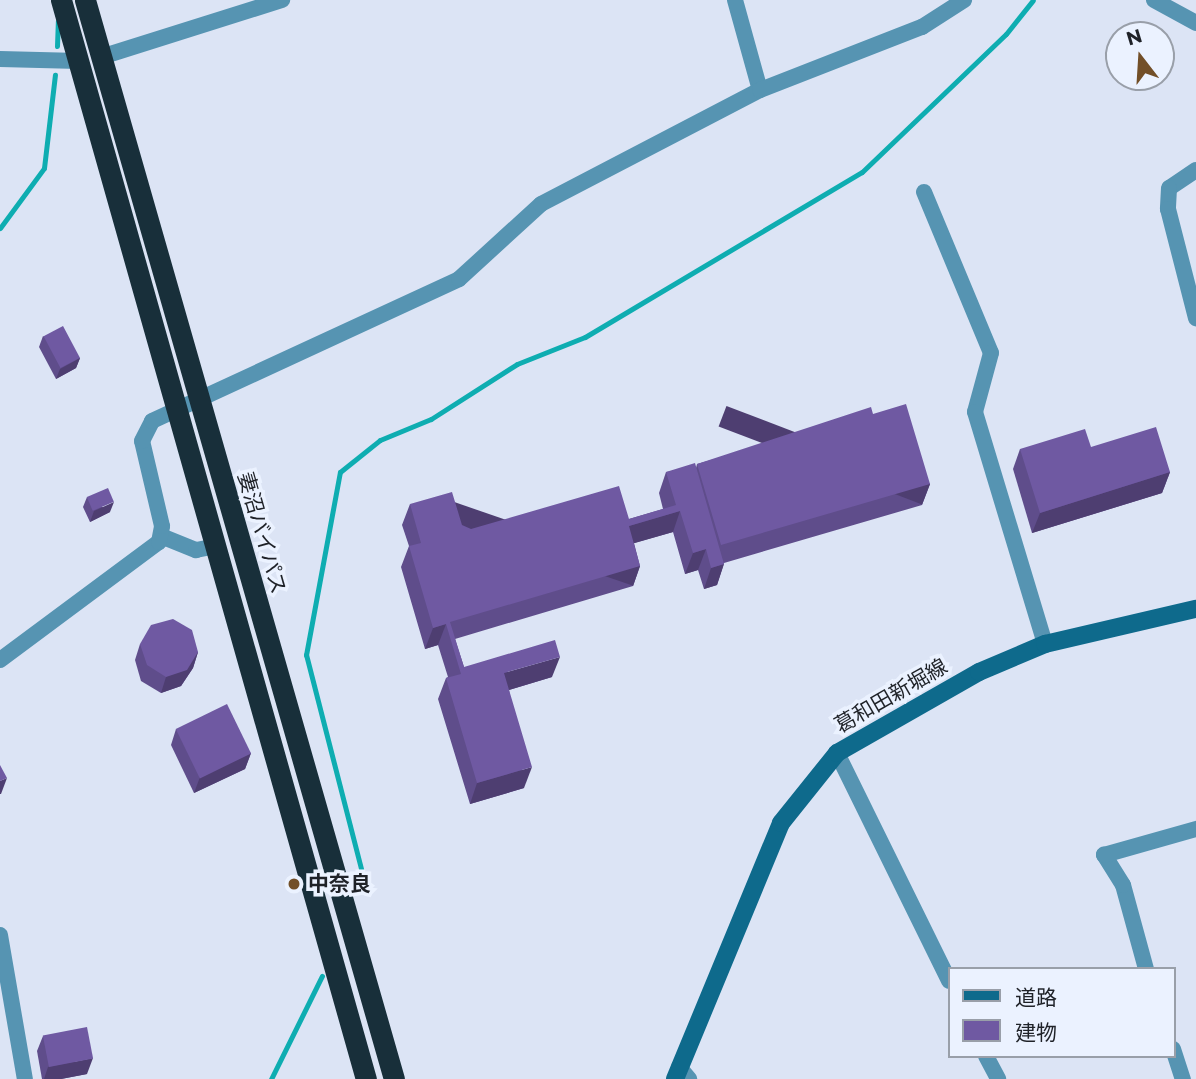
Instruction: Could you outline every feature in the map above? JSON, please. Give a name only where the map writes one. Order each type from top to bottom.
[{"type":"highway","points":[[61,0],[366,1079]]},
{"type":"highway","name":"妻沼バイパス","points":[[85,0],[394,1079]]},
{"type":"main road","name":"葛和田新堀線","points":[[681,1075],[781,823],[837,753],[979,673],[1045,644],[1196,609]]},
{"type":"street","points":[[101,57],[282,0]]},
{"type":"street","points":[[735,0],[760,90]]},
{"type":"street","points":[[161,536],[142,432],[178,411],[200,403],[459,279],[541,204],[760,90],[922,27],[964,0]]},
{"type":"street","points":[[1154,0],[1196,23]]},
{"type":"street","points":[[0,59],[79,61]]},
{"type":"street","points":[[1196,170],[1169,188],[1168,209],[1196,318]]},
{"type":"street","points":[[924,192],[991,353],[975,412],[1045,644]]},
{"type":"street","points":[[161,536],[196,550],[217,546]]},
{"type":"street","points":[[0,660],[161,536]]},
{"type":"street","points":[[837,753],[948,979]]},
{"type":"street","points":[[1141,967],[1123,886],[1104,855],[1196,829]]},
{"type":"street","points":[[0,934],[25,1079]]},
{"type":"street","points":[[1175,1055],[1183,1079]]},
{"type":"street","points":[[987,1058],[998,1079]]},
{"type":"building","points":[[63,326],[80,358],[60,368],[44,336]]},
{"type":"building","points":[[906,404],[930,484],[721,545],[697,464],[871,407],[873,414]]},
{"type":"building","points":[[1156,427],[1170,472],[1040,513],[1020,449],[1085,429],[1091,447]]},
{"type":"building","points":[[695,463],[724,564],[711,568],[706,549],[693,553],[680,511],[629,526],[640,566],[450,622],[464,667],[555,640],[560,657],[504,673],[532,767],[477,783],[446,678],[461,674],[446,624],[433,628],[409,546],[421,543],[410,504],[452,492],[462,525],[471,529],[619,486],[629,519],[676,505],[666,472]]},
{"type":"building","points":[[108,488],[114,502],[93,511],[87,497]]},
{"type":"building","points":[[173,619],[192,630],[198,652],[187,670],[166,677],[147,665],[140,644],[151,625]]},
{"type":"building","points":[[227,704],[251,753],[200,778],[176,729]]},
{"type":"building","points":[[0,765],[7,778],[0,781]]},
{"type":"building","points":[[87,1027],[93,1058],[49,1067],[43,1036]]},
{"type":"waterway","points":[[366,888],[306,655],[340,472],[380,440],[431,419],[517,364],[585,337],[862,172],[1006,34],[1033,0]]},
{"type":"waterway","points":[[57,46],[58,21]]},
{"type":"waterway","points":[[0,228],[44,168],[55,75]]},
{"type":"waterway","points":[[271,1079],[322,976]]},
{"type":"place","name":"中奈良","points":[[294,884]]}]
